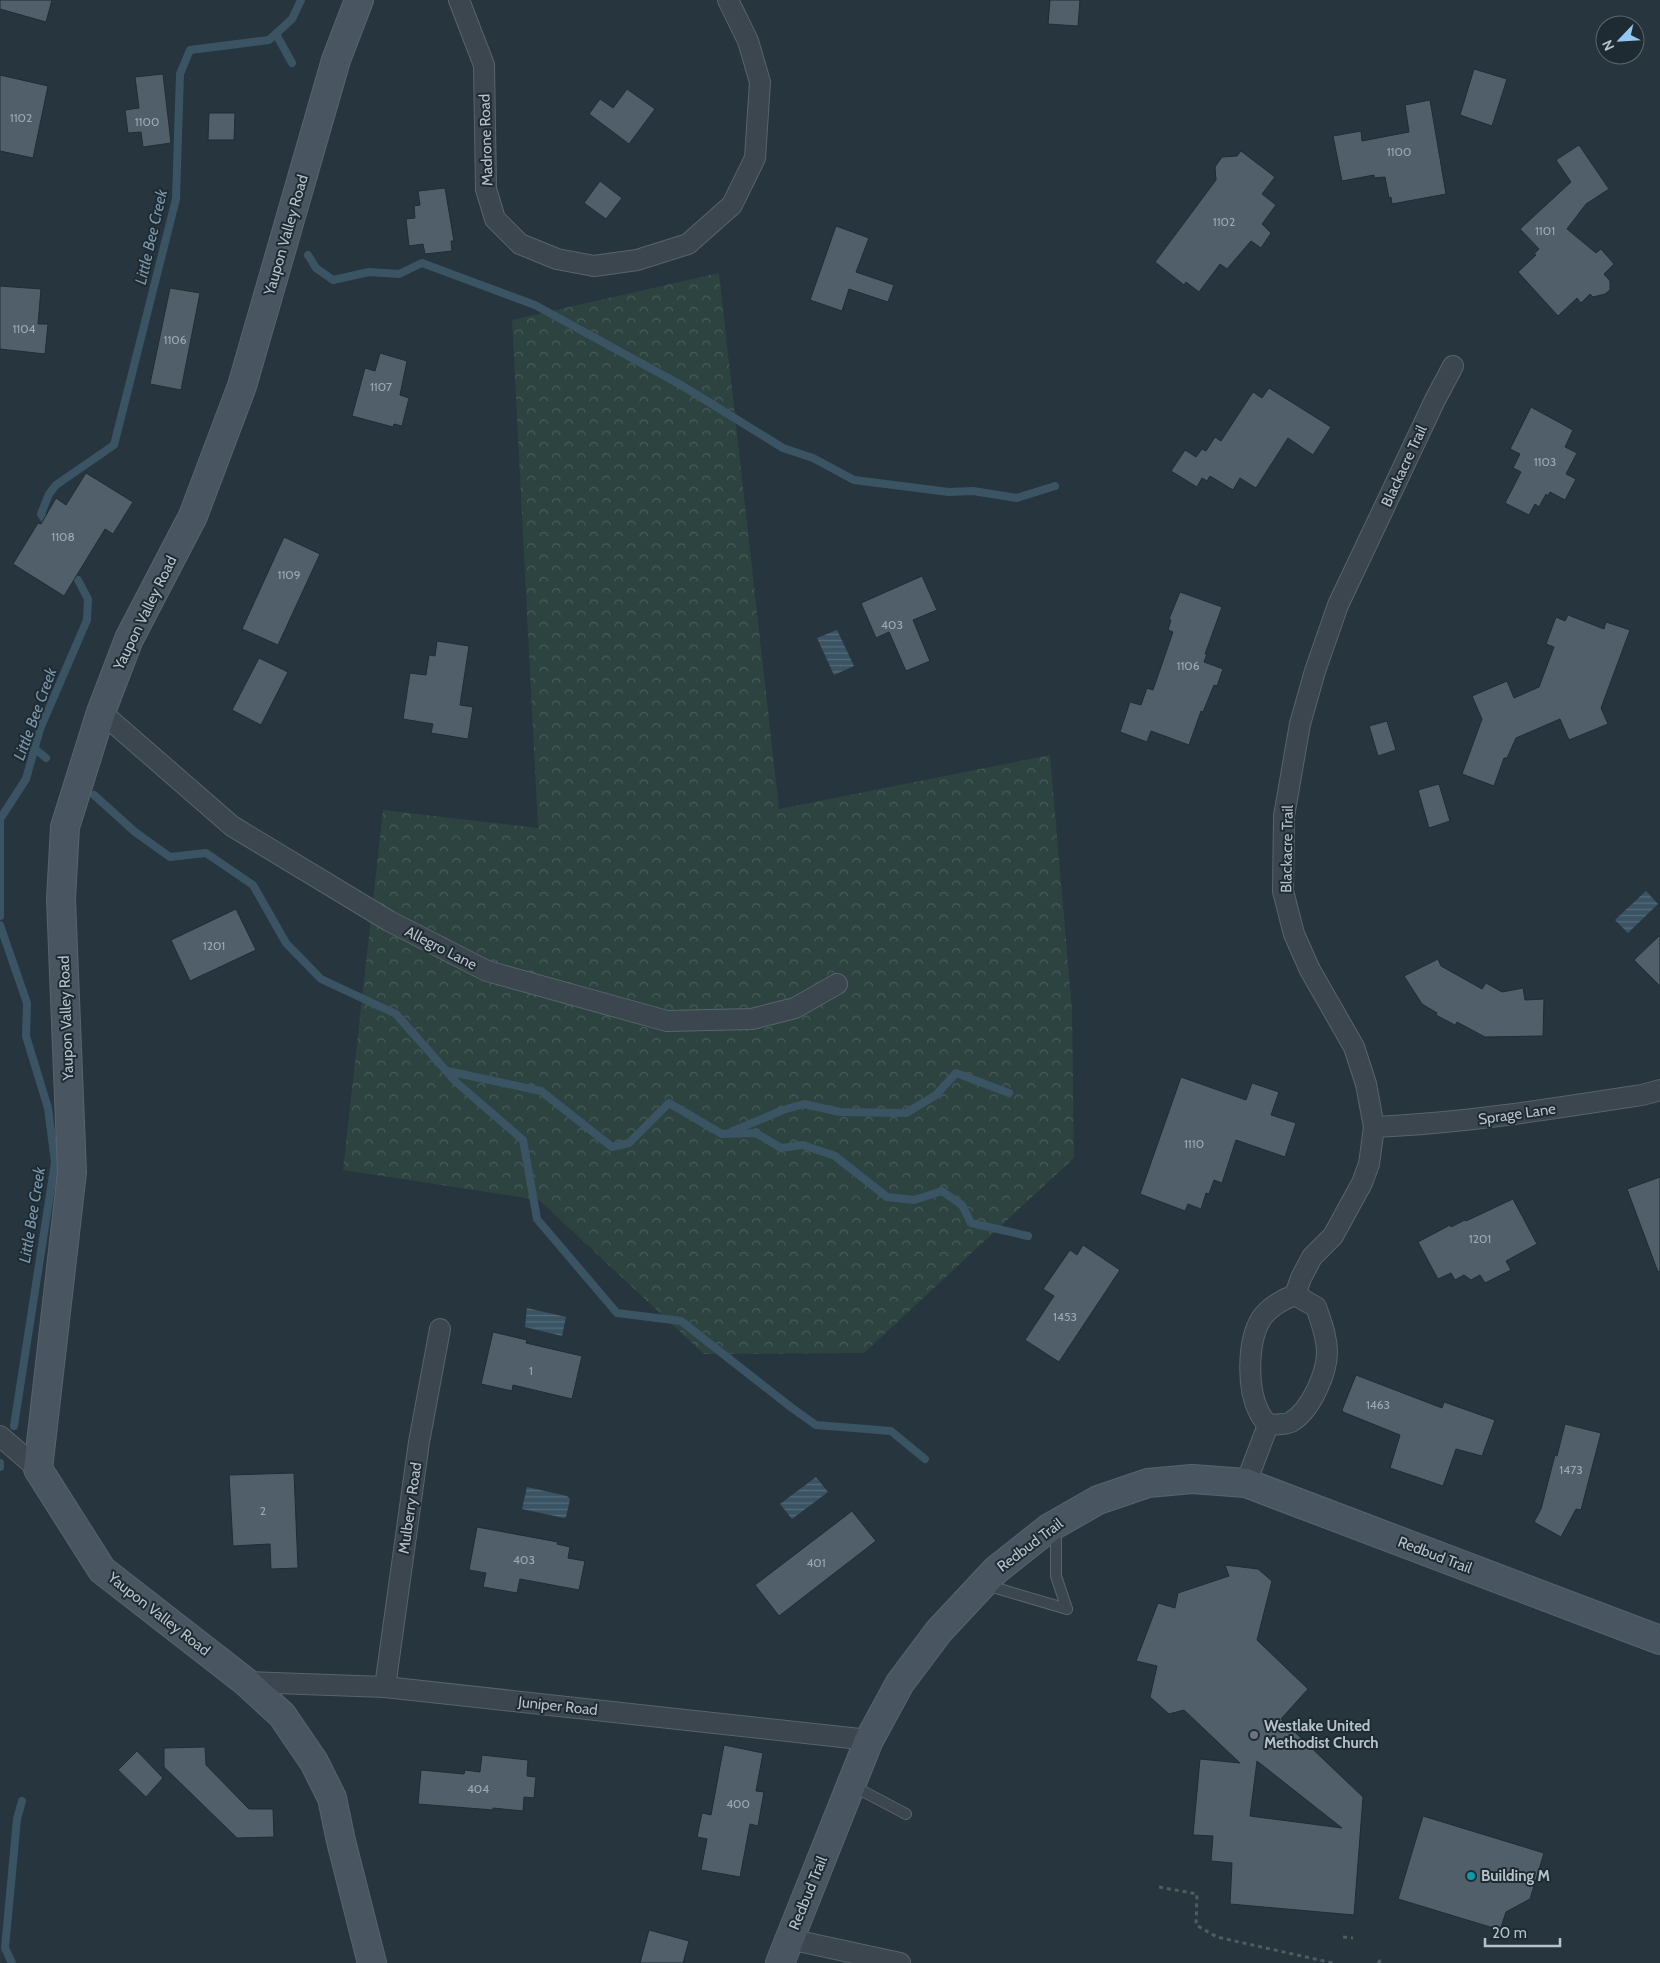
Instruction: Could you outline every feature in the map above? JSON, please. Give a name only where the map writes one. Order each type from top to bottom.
[{"type":"street","name":"Yaupon Valley Road","points":[[359,0],[336,60],[242,386],[193,516],[129,639],[101,712],[65,827],[61,899],[72,1172],[38,1469],[102,1570],[246,1682],[282,1715],[314,1762],[332,1798],[372,1963]]},
{"type":"street","name":"Madrone Road","points":[[459,0],[484,65],[486,189],[495,219],[520,244],[557,259],[594,266],[637,260],[688,244],[732,205],[755,158],[760,82],[748,41],[728,0]]},
{"type":"street","name":"Blackacre Trail","points":[[1295,1296],[1301,1278],[1312,1257],[1333,1236],[1362,1183],[1369,1164],[1374,1127],[1366,1084],[1354,1047],[1310,970],[1294,934],[1283,891],[1284,816],[1300,722],[1338,605],[1453,366]]},
{"type":"street","name":"Allegro Lane","points":[[101,712],[232,826],[389,921],[487,971],[667,1021],[752,1019],[795,1008],[837,984]]},
{"type":"street","name":"Sprage Lane","points":[[1374,1127],[1431,1124],[1508,1116],[1642,1095],[1660,1090]]},
{"type":"street","points":[[1295,1296],[1316,1307],[1325,1332],[1328,1353],[1321,1381],[1304,1412],[1289,1423],[1268,1425],[1258,1412],[1252,1391],[1251,1342],[1261,1318],[1282,1299],[1295,1296]]},
{"type":"street","name":"Mulberry Road","points":[[386,1687],[419,1442],[440,1329]]},
{"type":"street","points":[[1246,1484],[1268,1425]]},
{"type":"street","points":[[0,1436],[38,1469]]},
{"type":"street","name":"Redbud Trail","points":[[784,1951],[869,1740],[900,1683],[939,1631],[996,1570],[1056,1523],[1098,1500],[1148,1483],[1192,1479],[1246,1484],[1660,1640]]},
{"type":"street","name":"Juniper Road","points":[[246,1682],[386,1687],[869,1740]]},
{"type":"street","points":[[784,1951],[900,1963]]},
{"type":"lane","points":[[982,1584],[1066,1609],[1056,1576],[1056,1523]]},
{"type":"lane","points":[[851,1785],[906,1814]]},
{"type":"path","points":[[1160,1887],[1197,1894],[1196,1925],[1217,1937],[1333,1963]]},
{"type":"path","points":[[1343,1937],[1353,1938]]},
{"type":"path","points":[[1378,1963],[1383,1957]]},
{"type":"green space","points":[[719,273],[779,809],[1050,755],[1072,1010],[1074,1158],[864,1353],[704,1354],[539,1200],[343,1170],[383,810],[538,828],[512,320]]},
{"type":"water","points":[[837,630],[854,666],[834,675],[817,638]]},
{"type":"water","points":[[1646,891],[1658,904],[1628,933],[1615,920]]},
{"type":"water","points":[[527,1308],[566,1317],[562,1336],[525,1327]]},
{"type":"water","points":[[816,1477],[828,1492],[792,1519],[780,1504]]},
{"type":"water","points":[[527,1487],[567,1496],[570,1499],[566,1517],[522,1509]]},
{"type":"building","points":[[0,0],[52,0],[46,22],[0,9]]},
{"type":"building","points":[[1050,0],[1080,0],[1078,26],[1048,24]]},
{"type":"building","points":[[1474,69],[1507,79],[1492,126],[1460,115]]},
{"type":"building","points":[[163,74],[171,143],[143,147],[141,132],[128,133],[125,110],[139,108],[135,77]]},
{"type":"building","points":[[0,75],[48,86],[33,158],[0,151]]},
{"type":"building","points":[[627,89],[655,109],[629,144],[589,114],[600,99],[613,108]]},
{"type":"building","points":[[1430,100],[1446,194],[1392,204],[1385,177],[1374,178],[1374,175],[1342,181],[1333,136],[1361,131],[1362,141],[1409,132],[1405,105]]},
{"type":"building","points":[[209,113],[235,113],[234,140],[208,140]]},
{"type":"building","points":[[1579,145],[1609,189],[1586,204],[1567,229],[1596,253],[1601,249],[1614,264],[1604,274],[1610,281],[1610,290],[1605,294],[1593,297],[1590,294],[1581,303],[1577,298],[1558,316],[1518,272],[1536,255],[1534,254],[1539,249],[1520,229],[1571,182],[1556,160]]},
{"type":"building","points":[[1241,151],[1275,177],[1262,194],[1276,205],[1262,224],[1271,233],[1261,248],[1251,241],[1227,269],[1220,264],[1199,292],[1186,282],[1184,285],[1155,262],[1216,180],[1215,167],[1222,157],[1237,156]]},
{"type":"building","points":[[600,181],[622,198],[606,219],[584,203]]},
{"type":"building","points":[[445,188],[454,241],[451,241],[452,251],[425,254],[423,244],[409,246],[406,219],[415,218],[414,206],[420,205],[418,191]]},
{"type":"building","points":[[836,226],[869,238],[856,272],[894,285],[888,302],[849,289],[842,311],[810,300]]},
{"type":"building","points":[[0,286],[41,289],[38,324],[48,324],[45,354],[0,349]]},
{"type":"building","points":[[170,288],[200,293],[181,390],[150,384]]},
{"type":"building","points":[[380,353],[407,361],[400,395],[409,398],[402,426],[394,424],[393,427],[352,416],[365,368],[375,371]]},
{"type":"building","points":[[1269,388],[1331,427],[1313,455],[1288,438],[1256,488],[1240,478],[1233,490],[1210,476],[1207,481],[1202,478],[1197,487],[1171,471],[1185,450],[1196,457],[1202,449],[1206,451],[1215,437],[1221,441],[1253,392],[1262,398]]},
{"type":"building","points":[[1531,407],[1573,430],[1565,447],[1577,453],[1566,474],[1576,479],[1565,500],[1550,492],[1548,496],[1546,494],[1539,507],[1535,504],[1529,515],[1505,503],[1521,472],[1513,468],[1520,454],[1510,449]]},
{"type":"building","points":[[86,473],[133,502],[113,534],[105,529],[64,596],[13,564],[38,523],[41,524],[56,498],[66,505]]},
{"type":"building","points":[[284,537],[320,554],[278,645],[242,629]]},
{"type":"building","points":[[922,576],[937,610],[913,620],[930,661],[906,671],[889,632],[876,638],[861,603]]},
{"type":"building","points":[[1180,592],[1222,607],[1205,654],[1207,654],[1204,662],[1223,669],[1217,686],[1214,685],[1203,712],[1201,711],[1189,745],[1151,731],[1147,742],[1120,732],[1130,702],[1141,705],[1147,688],[1153,690],[1173,632],[1168,630],[1171,620],[1169,619]]},
{"type":"building","points":[[1568,615],[1604,629],[1606,622],[1630,630],[1601,708],[1608,724],[1569,740],[1560,719],[1516,738],[1507,758],[1504,758],[1494,786],[1462,774],[1482,719],[1472,696],[1507,681],[1514,698],[1539,687],[1554,647],[1546,644],[1556,617],[1565,621]]},
{"type":"building","points":[[437,641],[469,646],[460,705],[473,707],[468,739],[431,733],[433,724],[403,719],[410,673],[426,675],[429,655],[435,656]]},
{"type":"building","points":[[259,658],[288,672],[261,725],[232,710]]},
{"type":"building","points":[[1387,721],[1396,750],[1378,756],[1369,726]]},
{"type":"building","points":[[1439,784],[1450,821],[1429,828],[1418,790]]},
{"type":"building","points":[[236,909],[256,950],[190,981],[171,940]]},
{"type":"building","points":[[1660,935],[1660,986],[1634,960]]},
{"type":"building","points":[[1438,959],[1441,966],[1482,989],[1486,983],[1502,992],[1523,988],[1525,1000],[1544,999],[1543,1036],[1485,1037],[1457,1022],[1455,1025],[1436,1015],[1437,1013],[1422,1004],[1404,976]]},
{"type":"building","points":[[1181,1077],[1246,1100],[1252,1083],[1279,1092],[1271,1115],[1296,1123],[1285,1157],[1236,1140],[1222,1183],[1214,1180],[1209,1194],[1206,1193],[1201,1209],[1188,1204],[1185,1211],[1140,1194]]},
{"type":"building","points":[[1660,1177],[1660,1271],[1658,1272],[1627,1189]]},
{"type":"building","points":[[1513,1199],[1537,1244],[1506,1261],[1511,1270],[1485,1283],[1480,1275],[1471,1280],[1464,1275],[1455,1280],[1451,1273],[1438,1279],[1418,1242],[1450,1225],[1451,1227],[1466,1221]]},
{"type":"building","points":[[1083,1245],[1120,1270],[1059,1362],[1025,1340],[1054,1296],[1043,1289],[1070,1250],[1077,1255]]},
{"type":"building","points":[[493,1332],[527,1340],[526,1343],[582,1356],[572,1399],[513,1385],[512,1391],[481,1384]]},
{"type":"building","points":[[1356,1375],[1442,1408],[1444,1402],[1495,1420],[1482,1456],[1456,1449],[1443,1486],[1390,1468],[1400,1435],[1342,1410]]},
{"type":"building","points":[[1565,1424],[1601,1433],[1581,1510],[1576,1509],[1561,1537],[1534,1522],[1541,1509]]},
{"type":"building","points":[[294,1473],[298,1568],[271,1569],[270,1544],[233,1546],[229,1475]]},
{"type":"building","points":[[852,1511],[876,1541],[779,1616],[755,1585]]},
{"type":"building","points":[[477,1527],[558,1542],[557,1544],[570,1547],[568,1558],[585,1561],[579,1590],[520,1579],[517,1593],[483,1587],[486,1573],[469,1570]]},
{"type":"building","name":"Westlake United Methodist Church","points":[[1225,1565],[1258,1569],[1272,1581],[1257,1640],[1308,1689],[1281,1719],[1363,1797],[1354,1915],[1230,1904],[1232,1863],[1211,1861],[1213,1836],[1193,1835],[1200,1759],[1240,1763],[1184,1710],[1169,1714],[1150,1697],[1157,1666],[1136,1661],[1158,1603],[1175,1608],[1178,1593],[1229,1576]],"holes":[[[1257,1761],[1342,1828],[1250,1816]]]},
{"type":"building","points":[[724,1745],[763,1753],[756,1791],[764,1792],[758,1826],[750,1824],[740,1877],[701,1870],[707,1839],[697,1837],[702,1813],[711,1815]]},
{"type":"building","points":[[205,1747],[206,1765],[249,1809],[273,1809],[274,1837],[237,1838],[164,1767],[164,1748]]},
{"type":"building","points":[[137,1751],[163,1778],[146,1797],[118,1770]]},
{"type":"building","points":[[482,1755],[528,1760],[527,1776],[536,1777],[534,1798],[524,1797],[523,1811],[418,1804],[421,1770],[464,1774],[465,1770],[480,1772]]},
{"type":"building","name":"Building M","points":[[1423,1816],[1544,1853],[1530,1899],[1506,1912],[1500,1930],[1398,1899]]},
{"type":"building","points":[[649,1930],[689,1941],[683,1963],[640,1963]]},
{"type":"waterway","name":"Little Bee Creek","points":[[48,525],[41,514],[49,494],[56,485],[114,445],[176,199],[180,74],[190,50],[269,40],[292,19],[301,0]]},
{"type":"waterway","points":[[276,34],[292,63]]},
{"type":"waterway","points":[[308,255],[316,268],[333,280],[369,272],[399,274],[422,263],[535,305],[681,385],[783,448],[813,458],[854,480],[949,492],[973,491],[1017,498],[1055,486]]},
{"type":"waterway","name":"Little Bee Creek","points":[[0,916],[0,819],[26,779],[40,729],[87,620],[88,599],[78,580]]},
{"type":"waterway","points":[[34,748],[46,758]]},
{"type":"waterway","points":[[94,795],[135,832],[170,857],[206,853],[253,885],[286,943],[321,979],[396,1014],[457,1083],[523,1140],[537,1219],[617,1313],[681,1321],[816,1425],[891,1431],[925,1459]]},
{"type":"waterway","name":"Little Bee Creek","points":[[0,925],[27,1003],[26,1036],[48,1108],[55,1162],[14,1426]]},
{"type":"waterway","points":[[447,1071],[541,1091],[612,1147],[629,1143],[669,1103],[722,1134],[756,1133],[781,1148],[803,1145],[835,1156],[887,1197],[914,1200],[942,1191],[962,1205],[971,1223],[1028,1236]]},
{"type":"waterway","points":[[733,1131],[783,1110],[804,1104],[840,1112],[906,1113],[936,1095],[956,1073],[1009,1093]]},
{"type":"waterway","name":"Little Bee Creek","points":[[12,1963],[5,1948],[17,1819],[22,1801]]},
{"type":"place","name":"Westlake United Methodist Church","points":[[1254,1735]]},
{"type":"place","name":"Building M","points":[[1471,1876]]}]
